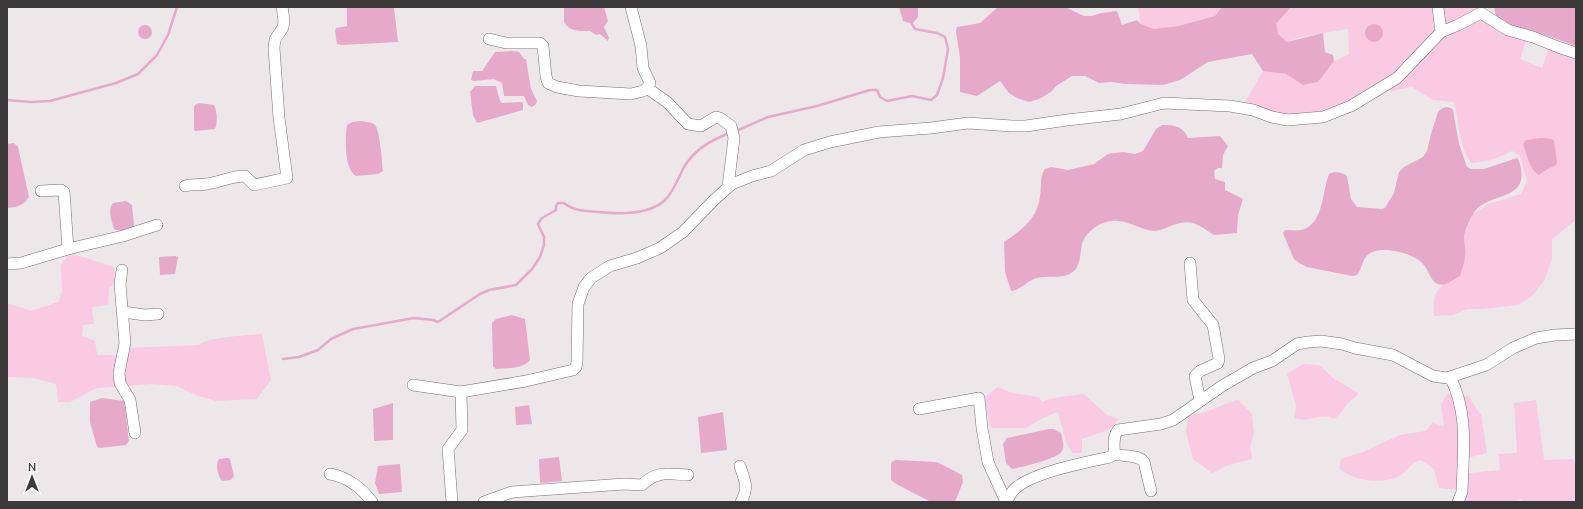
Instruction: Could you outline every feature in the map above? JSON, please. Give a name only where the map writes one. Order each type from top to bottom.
[{"type":"street","points":[[185,186],[206,184],[238,176],[245,176],[254,184],[287,178],[279,118],[274,48],[275,37],[284,23],[282,7]]},
{"type":"street","points":[[489,39],[506,43],[540,43],[543,46],[548,83],[557,87],[579,91],[631,94],[637,93],[647,88],[650,83],[643,68],[641,46],[631,7]]},
{"type":"street","points":[[1438,7],[1441,32]]},
{"type":"street","points":[[413,385],[461,392],[526,381],[573,370],[576,367],[577,362],[578,304],[584,287],[591,278],[610,266],[637,258],[660,248],[683,232],[714,199],[728,187],[740,180],[771,171],[804,150],[816,146],[879,132],[968,123],[1026,126],[1121,114],[1164,103],[1174,102],[1230,106],[1253,110],[1272,117],[1288,120],[1323,117],[1351,106],[1397,78],[1441,32],[1458,26],[1480,13],[1508,30],[1533,37],[1558,48],[1576,53]]},
{"type":"street","points":[[647,88],[667,102],[688,124],[701,126],[716,117],[720,118],[731,126],[734,138],[728,187]]},
{"type":"street","points":[[41,191],[61,190],[64,192],[68,249]]},
{"type":"street","points":[[7,264],[21,263],[157,225]]},
{"type":"street","points":[[1190,263],[1193,300],[1213,325],[1219,359],[1218,363],[1200,371],[1195,376],[1200,401]]},
{"type":"street","points":[[122,270],[120,284],[125,343],[119,373],[120,383],[130,400],[135,432]]},
{"type":"street","points":[[123,312],[145,315],[158,314]]},
{"type":"street","points":[[1114,454],[1115,433],[1118,430],[1161,424],[1173,420],[1222,386],[1282,355],[1297,344],[1321,341],[1393,354],[1433,376],[1441,378],[1450,377],[1486,365],[1508,350],[1536,338],[1576,334]]},
{"type":"street","points":[[1450,377],[1460,400],[1464,424],[1462,492],[1458,502]]},
{"type":"street","points":[[452,502],[448,449],[462,430],[461,392]]},
{"type":"street","points":[[919,409],[979,398],[982,428],[988,462],[1006,502],[1017,487],[1032,479],[1073,465],[1110,457],[1114,454]]},
{"type":"street","points":[[1114,454],[1122,457],[1133,456],[1141,458],[1144,462],[1151,491]]},
{"type":"street","points":[[740,466],[746,485],[746,492],[741,502]]},
{"type":"street","points":[[330,474],[345,478],[372,502]]},
{"type":"street","points":[[484,502],[512,492],[624,484],[642,485],[650,477],[661,474],[688,474]]},
{"type":"shaded area","points":[[347,7],[394,7],[398,42],[337,44],[335,31],[336,28],[347,26]]},
{"type":"shaded area","points":[[564,7],[604,7],[608,21],[604,27],[609,38],[608,41],[600,34],[596,35],[590,31],[569,28],[564,22]]},
{"type":"shaded area","points":[[899,7],[918,7],[918,17],[912,24],[903,21]]},
{"type":"shaded area","points":[[998,7],[1065,7],[1084,16],[1117,11],[1122,25],[1137,20],[1141,24],[1154,29],[1178,26],[1215,16],[1222,7],[1291,7],[1276,24],[1278,34],[1287,42],[1323,33],[1325,52],[1333,55],[1334,61],[1318,82],[1303,85],[1286,74],[1263,71],[1252,54],[1208,62],[1180,80],[1163,85],[1111,82],[1099,83],[1085,76],[1072,76],[1056,86],[1051,92],[1039,99],[1029,102],[1017,98],[1009,93],[1000,81],[977,96],[960,92],[960,58],[956,31],[957,27],[980,23]]},
{"type":"shaded area","points":[[1138,7],[1222,7],[1215,16],[1178,26],[1154,29],[1141,24]]},
{"type":"shaded area","points":[[1291,7],[1479,7],[1477,10],[1527,38],[1520,59],[1542,68],[1549,47],[1576,56],[1576,220],[1552,239],[1552,259],[1544,281],[1532,296],[1518,305],[1467,309],[1453,315],[1434,316],[1434,300],[1438,290],[1446,283],[1460,276],[1465,256],[1464,235],[1472,215],[1488,204],[1521,194],[1527,181],[1520,156],[1512,151],[1502,156],[1482,162],[1471,163],[1466,155],[1462,143],[1457,112],[1453,102],[1433,100],[1412,87],[1391,91],[1368,89],[1342,105],[1314,114],[1281,114],[1245,102],[1263,71],[1286,74],[1303,85],[1318,82],[1333,62],[1349,54],[1348,29],[1302,37],[1287,42],[1277,34],[1275,24]]},
{"type":"shaded area","points":[[1494,7],[1576,7],[1576,46],[1531,30],[1512,26],[1496,17]]},
{"type":"shaded area","points":[[1374,24],[1380,27],[1383,33],[1380,39],[1374,42],[1368,39],[1365,33],[1368,27]]},
{"type":"shaded area","points":[[142,25],[148,25],[152,29],[152,35],[148,39],[142,39],[138,35],[138,29]]},
{"type":"shaded area","points":[[495,52],[519,52],[524,59],[526,59],[531,89],[537,101],[532,107],[528,105],[524,96],[504,96],[502,83],[494,79],[471,80],[473,71],[482,71]]},
{"type":"shaded area","points":[[475,86],[496,86],[500,101],[502,103],[522,102],[523,110],[477,123],[473,115],[470,92]]},
{"type":"shaded area","points":[[199,103],[214,105],[217,117],[215,129],[195,131],[194,107]]},
{"type":"shaded area","points":[[1446,107],[1453,110],[1459,144],[1467,167],[1471,169],[1484,169],[1517,158],[1521,169],[1521,180],[1518,187],[1478,208],[1472,216],[1464,236],[1465,258],[1460,276],[1446,284],[1441,285],[1435,283],[1425,266],[1419,260],[1405,254],[1389,250],[1374,251],[1369,254],[1357,275],[1352,276],[1307,267],[1294,259],[1283,233],[1285,230],[1301,230],[1309,227],[1314,222],[1321,206],[1329,174],[1338,172],[1347,176],[1351,199],[1357,207],[1385,208],[1394,193],[1399,172],[1404,167],[1423,157],[1427,151],[1438,112]]},
{"type":"shaded area","points":[[361,121],[374,124],[378,131],[383,171],[378,174],[356,176],[349,167],[346,153],[347,125],[352,122]]},
{"type":"shaded area","points":[[1162,125],[1178,127],[1184,131],[1188,138],[1220,136],[1228,146],[1223,155],[1222,168],[1218,168],[1214,171],[1215,179],[1225,182],[1225,190],[1243,199],[1238,215],[1237,233],[1214,235],[1191,222],[1180,223],[1156,231],[1118,221],[1102,223],[1087,235],[1082,244],[1078,264],[1075,270],[1071,273],[1062,276],[1037,278],[1018,289],[1011,291],[1005,272],[1004,242],[1028,223],[1036,211],[1039,204],[1041,179],[1045,169],[1051,167],[1068,170],[1094,164],[1108,154],[1123,152],[1135,154],[1143,151],[1156,129]]},
{"type":"shaded area","points":[[1541,138],[1552,139],[1554,141],[1557,162],[1556,165],[1539,175],[1533,169],[1523,144],[1526,140]]},
{"type":"shaded area","points":[[14,143],[18,147],[29,197],[20,206],[7,208],[7,144]]},
{"type":"shaded area","points":[[126,201],[132,205],[134,226],[127,230],[116,230],[114,229],[111,219],[111,206],[113,203]]},
{"type":"shaded area","points":[[68,254],[80,256],[114,267],[115,283],[109,288],[108,305],[92,307],[94,324],[83,325],[82,336],[95,341],[97,355],[119,355],[128,348],[199,345],[203,342],[219,338],[262,334],[271,380],[257,399],[216,401],[196,395],[177,386],[151,384],[97,388],[70,402],[58,402],[56,384],[34,378],[7,377],[7,303],[31,311],[58,302],[62,292],[61,265]]},
{"type":"shaded area","points":[[159,257],[178,257],[175,274],[160,275]]},
{"type":"shaded area","points":[[512,315],[525,319],[530,360],[519,367],[496,369],[493,366],[492,323],[496,319]]},
{"type":"shaded area","points":[[1303,364],[1319,365],[1333,378],[1358,393],[1334,419],[1327,416],[1304,420],[1294,418],[1296,405],[1287,374]]},
{"type":"shaded area","points":[[998,387],[1012,393],[1039,397],[1042,402],[1054,398],[1084,394],[1107,415],[1119,419],[1109,430],[1082,439],[1082,453],[1072,453],[1066,442],[1058,412],[1043,418],[1026,428],[991,428],[983,398]]},
{"type":"shaded area","points":[[1447,394],[1468,396],[1481,415],[1487,453],[1467,458],[1469,473],[1500,470],[1499,454],[1517,453],[1514,403],[1536,400],[1544,460],[1573,459],[1576,468],[1576,502],[1523,502],[1521,499],[1512,502],[1460,502],[1459,490],[1439,488],[1434,469],[1421,460],[1411,465],[1399,476],[1392,479],[1376,481],[1360,479],[1339,468],[1341,459],[1363,452],[1400,435],[1426,431],[1432,423],[1444,426],[1441,404]]},
{"type":"shaded area","points":[[102,398],[124,401],[129,441],[126,445],[100,448],[97,447],[90,422],[90,402]]},
{"type":"shaded area","points":[[1238,400],[1252,414],[1254,433],[1250,446],[1252,459],[1228,465],[1212,473],[1193,459],[1186,432],[1188,415],[1207,411]]},
{"type":"shaded area","points":[[393,403],[393,440],[374,441],[373,409]]},
{"type":"shaded area","points":[[529,405],[532,424],[516,425],[515,407]]},
{"type":"shaded area","points":[[723,412],[727,450],[701,453],[698,417]]},
{"type":"shaded area","points":[[1054,429],[1061,433],[1063,446],[1062,451],[1059,454],[1039,462],[1012,469],[1006,463],[1003,444],[1007,438]]},
{"type":"shaded area","points":[[559,457],[562,481],[540,483],[539,459]]},
{"type":"shaded area","points":[[219,459],[230,459],[234,476],[231,480],[222,481],[219,476],[217,464]]},
{"type":"shaded area","points":[[895,460],[937,462],[962,475],[963,482],[955,502],[931,502],[898,485],[891,480],[891,463]]},
{"type":"shaded area","points":[[400,464],[402,492],[379,494],[375,483],[378,466]]},
{"type":"waterway","points":[[7,100],[31,102],[50,101],[116,83],[138,74],[157,55],[168,35],[177,7]]},
{"type":"waterway","points":[[736,131],[768,117],[817,106],[870,90],[877,90],[880,97],[887,101],[912,96],[931,100],[937,95],[943,78],[948,49],[945,37],[937,33],[915,29],[912,24]]},
{"type":"waterway","points":[[283,359],[299,357],[318,350],[331,339],[353,329],[414,318],[438,322],[480,294],[489,290],[516,285],[532,269],[540,257],[544,245],[544,237],[538,224],[542,218],[556,210],[558,203],[564,203],[572,208],[580,210],[607,213],[624,213],[650,209],[664,201],[673,189],[684,167],[698,150],[710,142],[730,133]]}]
